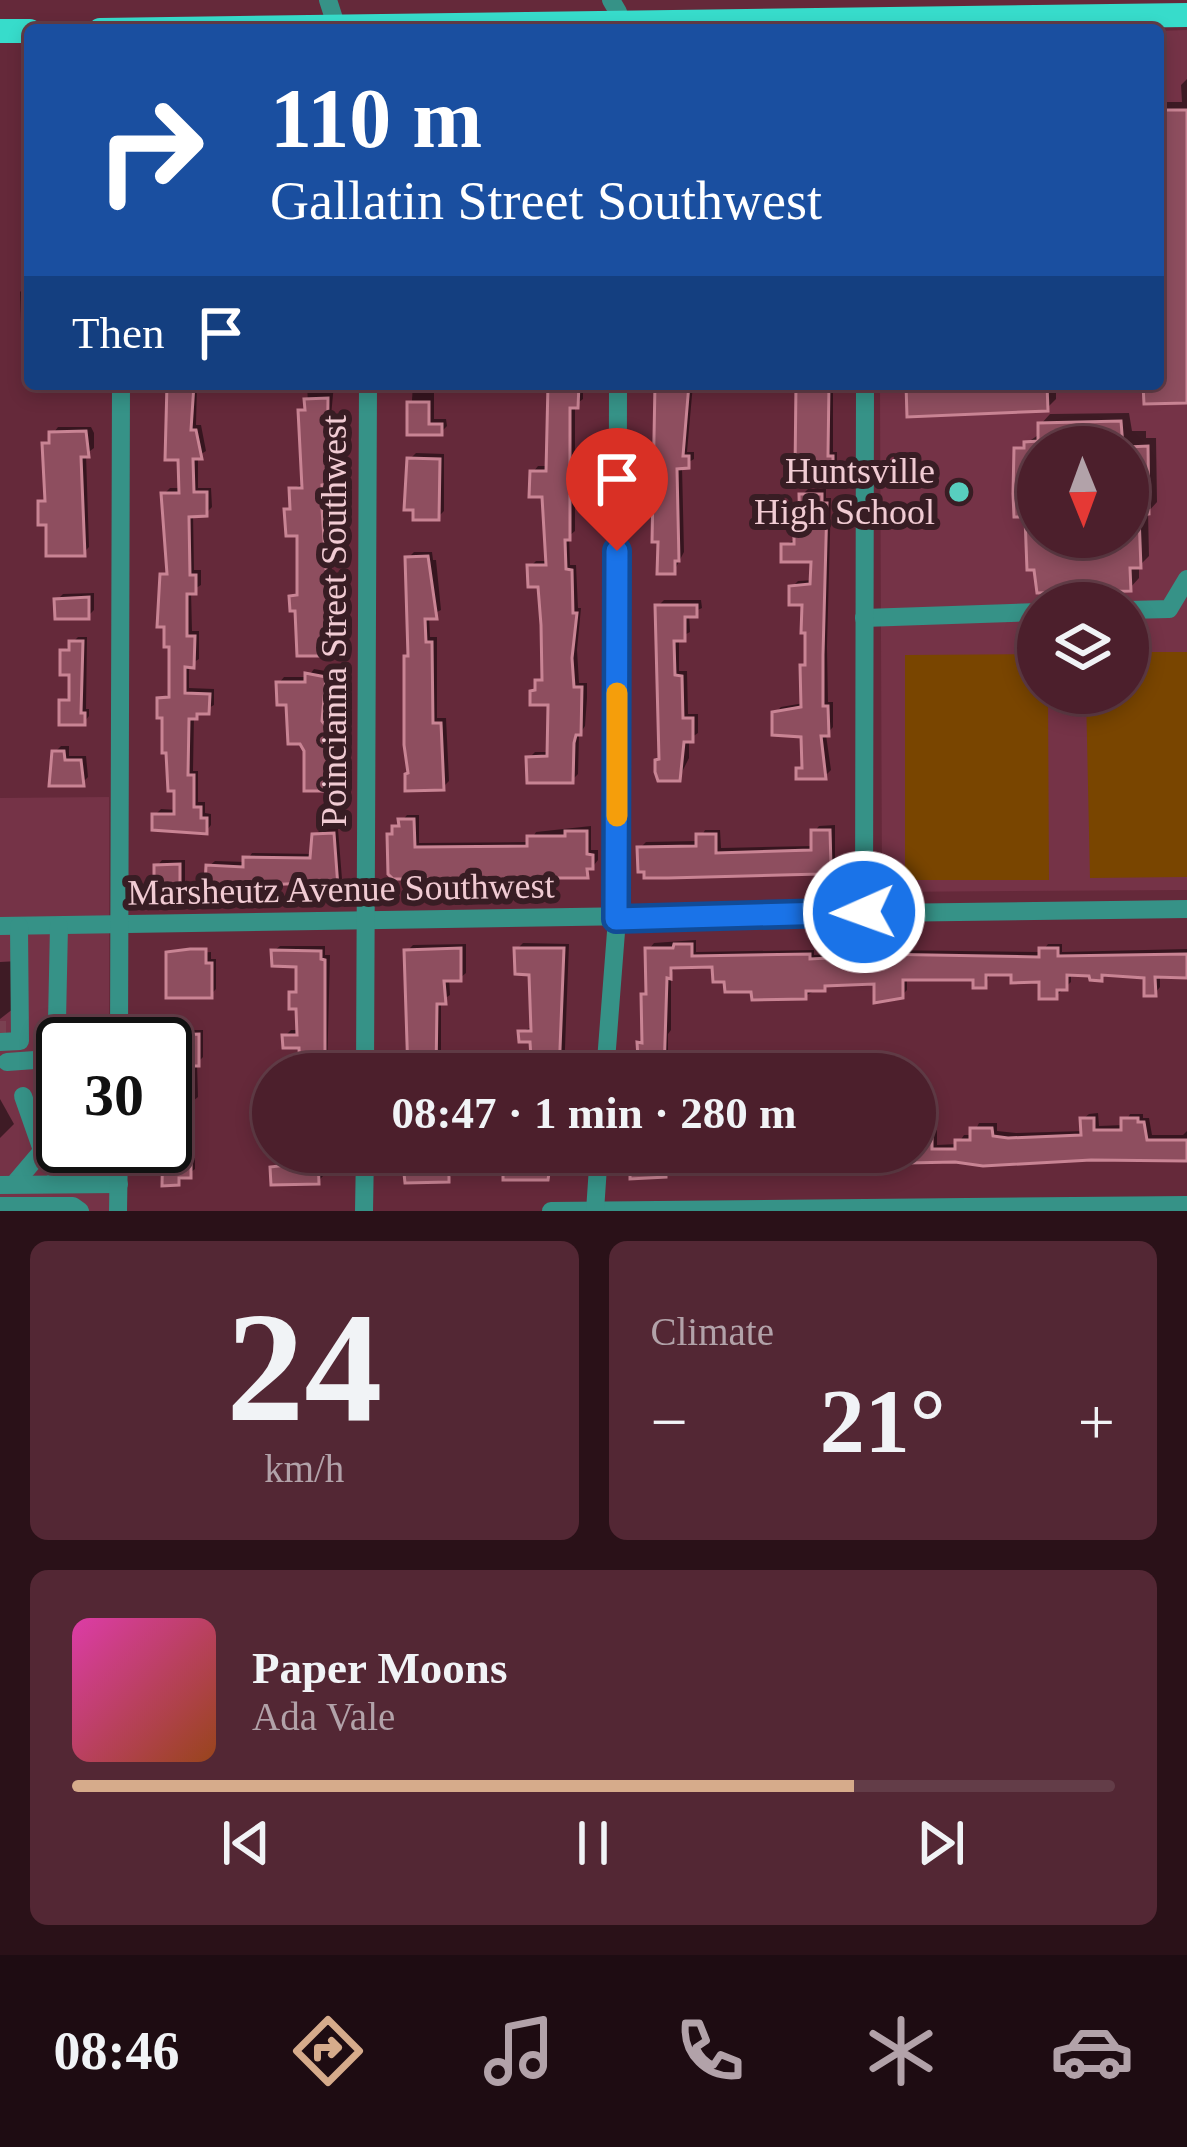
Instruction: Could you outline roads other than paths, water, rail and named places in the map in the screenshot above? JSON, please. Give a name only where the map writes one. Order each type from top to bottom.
[{"type":"main road","points":[[482,24],[616,18],[865,24],[1006,8],[1187,15]]},
{"type":"street","points":[[119,1017],[121,390]]},
{"type":"street","name":"Poincianna Street Southwest","points":[[365,1053],[368,390]]},
{"type":"street","points":[[606,1053],[616,919],[618,390]]},
{"type":"street","points":[[864,912],[865,390]]},
{"type":"street","points":[[1149,609],[1169,609],[1187,579]]},
{"type":"street","points":[[864,618],[1017,613]]},
{"type":"street","name":"Marsheutz Avenue Southwest","points":[[9,926],[1187,909]]},
{"type":"street","points":[[9,926],[9,1034]]},
{"type":"street","points":[[59,926],[60,1017]]},
{"type":"street","points":[[36,1059],[4,1061],[36,1134]]},
{"type":"street","points":[[7,1185],[36,1159]]},
{"type":"street","points":[[57,1173],[64,1184]]},
{"type":"street","points":[[85,1173],[86,1184]]},
{"type":"street","points":[[118,1173],[118,1211]]},
{"type":"street","points":[[364,1211],[365,1173]]},
{"type":"street","points":[[595,1211],[598,1173]]},
{"type":"street","points":[[7,1185],[118,1184]]},
{"type":"street","points":[[551,1211],[1187,1205]]},
{"type":"street","points":[[0,1206],[73,1206],[80,1211]]},
{"type":"tunnel","points":[[0,1030],[6,1030]]},
{"type":"place","name":"Huntsville High School","points":[[959,492]]}]
